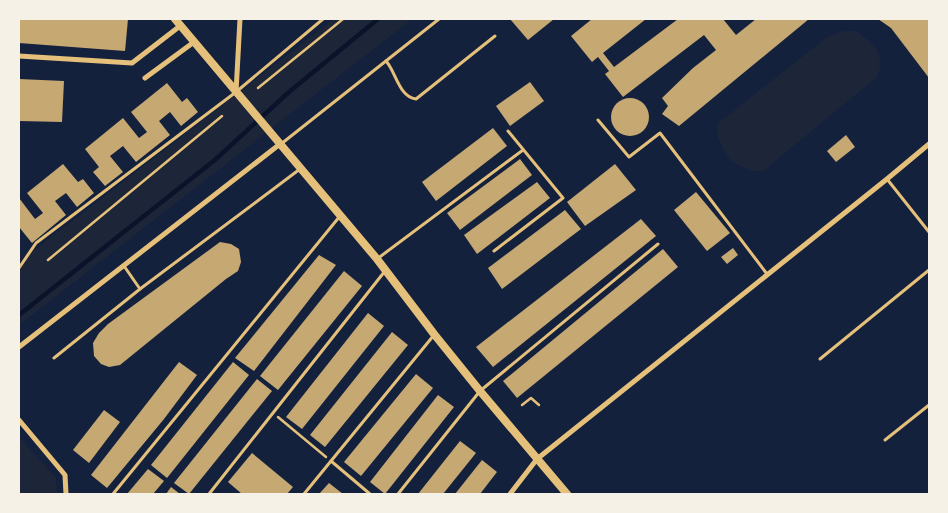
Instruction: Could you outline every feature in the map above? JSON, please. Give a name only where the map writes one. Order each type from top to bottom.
[{"type":"street","points":[[174,19],[301,168],[385,270],[480,392],[568,494]]},
{"type":"street","points":[[236,92],[240,19]]},
{"type":"street","points":[[19,56],[132,63],[180,26]]},
{"type":"street","points":[[145,78],[194,42]]},
{"type":"street","points":[[19,347],[280,144]]},
{"type":"street","points":[[510,494],[537,459],[888,179],[929,144]]},
{"type":"street","points":[[19,420],[65,475],[66,494]]},
{"type":"lane","points":[[19,268],[36,243],[236,92],[323,19]]},
{"type":"lane","points":[[280,144],[439,19]]},
{"type":"lane","points":[[386,60],[403,91],[410,98],[416,99],[495,36]]},
{"type":"lane","points":[[598,120],[629,157],[660,134],[768,275]]},
{"type":"lane","points":[[494,252],[563,198],[508,131]]},
{"type":"lane","points":[[376,259],[523,150]]},
{"type":"lane","points":[[54,358],[140,289],[301,168]]},
{"type":"lane","points":[[888,179],[929,232]]},
{"type":"lane","points":[[113,494],[340,216]]},
{"type":"lane","points":[[398,494],[480,392],[658,244]]},
{"type":"lane","points":[[124,266],[140,289]]},
{"type":"lane","points":[[209,494],[385,270]]},
{"type":"lane","points":[[820,359],[929,270]]},
{"type":"lane","points":[[304,494],[434,334]]},
{"type":"lane","points":[[885,440],[929,405]]},
{"type":"lane","points":[[331,461],[370,494]]},
{"type":"path","points":[[258,88],[343,19]]},
{"type":"path","points":[[48,260],[222,116]]},
{"type":"path","points":[[522,405],[531,398],[539,405]]},
{"type":"path","points":[[273,413],[331,461]]},
{"type":"shaded area","points":[[334,19],[412,19],[19,325],[19,262]]},
{"type":"shaded area","points":[[843,31],[856,31],[878,51],[881,65],[877,77],[763,171],[751,171],[731,161],[718,137],[717,124],[827,37]]},
{"type":"shaded area","points":[[19,437],[56,478],[57,494],[19,494]]},
{"type":"building","points":[[19,19],[128,19],[125,51],[19,43]]},
{"type":"building","points":[[510,19],[554,19],[528,40]]},
{"type":"building","points":[[592,19],[646,19],[603,53],[614,67],[678,19],[723,19],[736,35],[756,19],[809,19],[679,126],[662,114],[668,106],[662,98],[693,68],[716,50],[704,35],[623,97],[605,74],[609,71],[598,57],[592,62],[571,36]]},
{"type":"building","points":[[878,19],[929,19],[929,78],[891,28]]},
{"type":"building","points":[[19,79],[64,81],[62,122],[19,121]]},
{"type":"building","points":[[530,82],[544,101],[510,126],[496,106]]},
{"type":"building","points":[[167,83],[182,102],[187,98],[198,112],[181,126],[170,112],[159,121],[170,135],[136,162],[123,146],[110,156],[123,172],[105,186],[93,172],[99,167],[85,149],[123,118],[139,138],[147,132],[131,112]]},
{"type":"building","points":[[630,98],[643,104],[649,117],[643,130],[630,136],[617,130],[611,117],[617,104]]},
{"type":"building","points":[[493,128],[507,146],[436,201],[422,182]]},
{"type":"building","points":[[846,135],[855,147],[836,162],[827,151]]},
{"type":"building","points":[[520,159],[532,175],[460,230],[447,213]]},
{"type":"building","points":[[63,164],[78,182],[83,179],[94,193],[77,207],[66,193],[55,201],[66,215],[32,243],[19,227],[19,198],[35,219],[43,213],[27,193]]},
{"type":"building","points":[[615,164],[636,190],[585,226],[567,202]]},
{"type":"building","points":[[537,182],[550,198],[477,254],[464,235]]},
{"type":"building","points":[[696,192],[730,233],[707,251],[674,210]]},
{"type":"building","points":[[565,210],[581,229],[502,289],[488,268]]},
{"type":"building","points":[[641,219],[656,236],[493,367],[476,347]]},
{"type":"building","points":[[220,242],[231,244],[239,249],[241,262],[238,271],[120,365],[109,367],[101,364],[94,356],[93,343],[99,333],[108,324]]},
{"type":"building","points":[[733,248],[738,255],[727,264],[721,257]]},
{"type":"building","points":[[663,249],[678,267],[517,398],[503,381]]},
{"type":"building","points":[[319,255],[336,265],[254,371],[235,358]]},
{"type":"building","points":[[344,271],[362,286],[278,390],[260,376]]},
{"type":"building","points":[[368,313],[384,326],[302,429],[286,417]]},
{"type":"building","points":[[392,332],[408,345],[325,447],[310,435]]},
{"type":"building","points":[[179,362],[197,375],[164,419],[107,488],[91,475]]},
{"type":"building","points":[[233,362],[249,375],[167,478],[151,465]]},
{"type":"building","points":[[416,374],[433,388],[361,476],[344,462]]},
{"type":"building","points":[[257,379],[272,391],[189,494],[174,483]]},
{"type":"building","points":[[438,395],[454,407],[385,494],[370,482]]},
{"type":"building","points":[[104,410],[120,422],[89,463],[73,450]]},
{"type":"building","points":[[460,441],[476,453],[443,494],[418,494]]},
{"type":"building","points":[[252,453],[293,487],[287,494],[242,494],[228,482]]},
{"type":"building","points":[[482,460],[497,472],[480,494],[455,494]]},
{"type":"building","points":[[148,469],[164,481],[153,494],[127,494]]},
{"type":"building","points":[[329,483],[343,494],[319,494]]},
{"type":"building","points":[[171,487],[180,494],[166,494]]},
{"type":"waterway","points":[[19,315],[216,159],[289,92],[378,19]]}]
